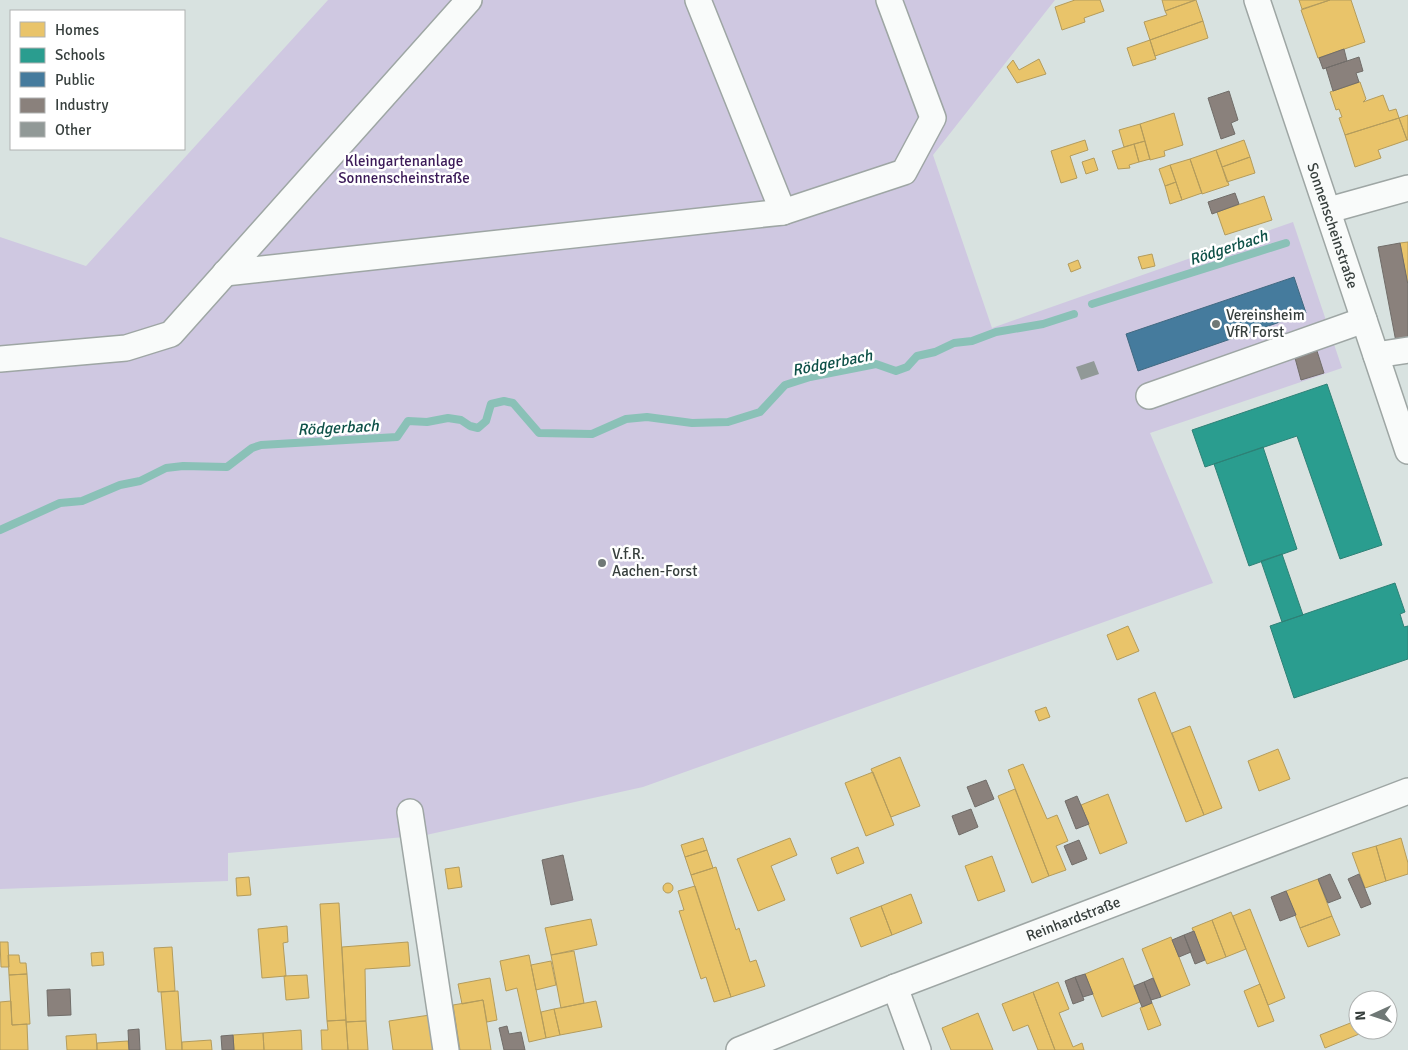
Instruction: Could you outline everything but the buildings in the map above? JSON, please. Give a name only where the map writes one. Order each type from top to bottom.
[{"type":"street","points":[[0,358],[126,348],[171,334],[469,0]]},
{"type":"street","points":[[698,0],[783,212]]},
{"type":"street","points":[[226,273],[783,212],[904,172],[933,118],[889,0]]},
{"type":"street","name":"Sonnenscheinstraße","points":[[1257,0],[1329,210],[1408,451]]},
{"type":"street","points":[[1329,210],[1408,188]]},
{"type":"street","points":[[1149,396],[1364,320]]},
{"type":"street","points":[[1376,356],[1408,350]]},
{"type":"street","name":"Reinhardstraße","points":[[739,1050],[895,987],[1408,791]]},
{"type":"street","points":[[410,812],[446,1050]]},
{"type":"street","points":[[895,987],[918,1050]]},
{"type":"green space","name":"Kleingartenanlage Sonnenscheinstraße","points":[[328,0],[1055,0],[933,155],[992,328],[1293,222],[1342,368],[1150,433],[1213,583],[643,787],[426,835],[228,853],[228,881],[0,889],[0,237],[86,266]]},
{"type":"waterway","name":"Rödgerbach","points":[[1092,304],[1286,243]]},
{"type":"waterway","name":"Rödgerbach","points":[[0,530],[60,503],[82,501],[120,485],[140,481],[166,468],[183,466],[227,467],[252,448],[261,445],[397,437],[408,421],[427,422],[448,418],[461,420],[470,426],[478,428],[486,421],[491,404],[504,401],[513,403],[539,433],[592,434],[626,419],[647,417],[692,423],[728,422],[760,412],[785,385],[810,377],[876,364],[896,371],[907,367],[917,356],[935,352],[954,343],[972,341],[996,332],[1043,324],[1074,314]]},
{"type":"place","name":"Vereinsheim VfR Forst","points":[[1216,324]]},
{"type":"place","name":"V.f.R. Aachen-Forst","points":[[602,563]]}]
